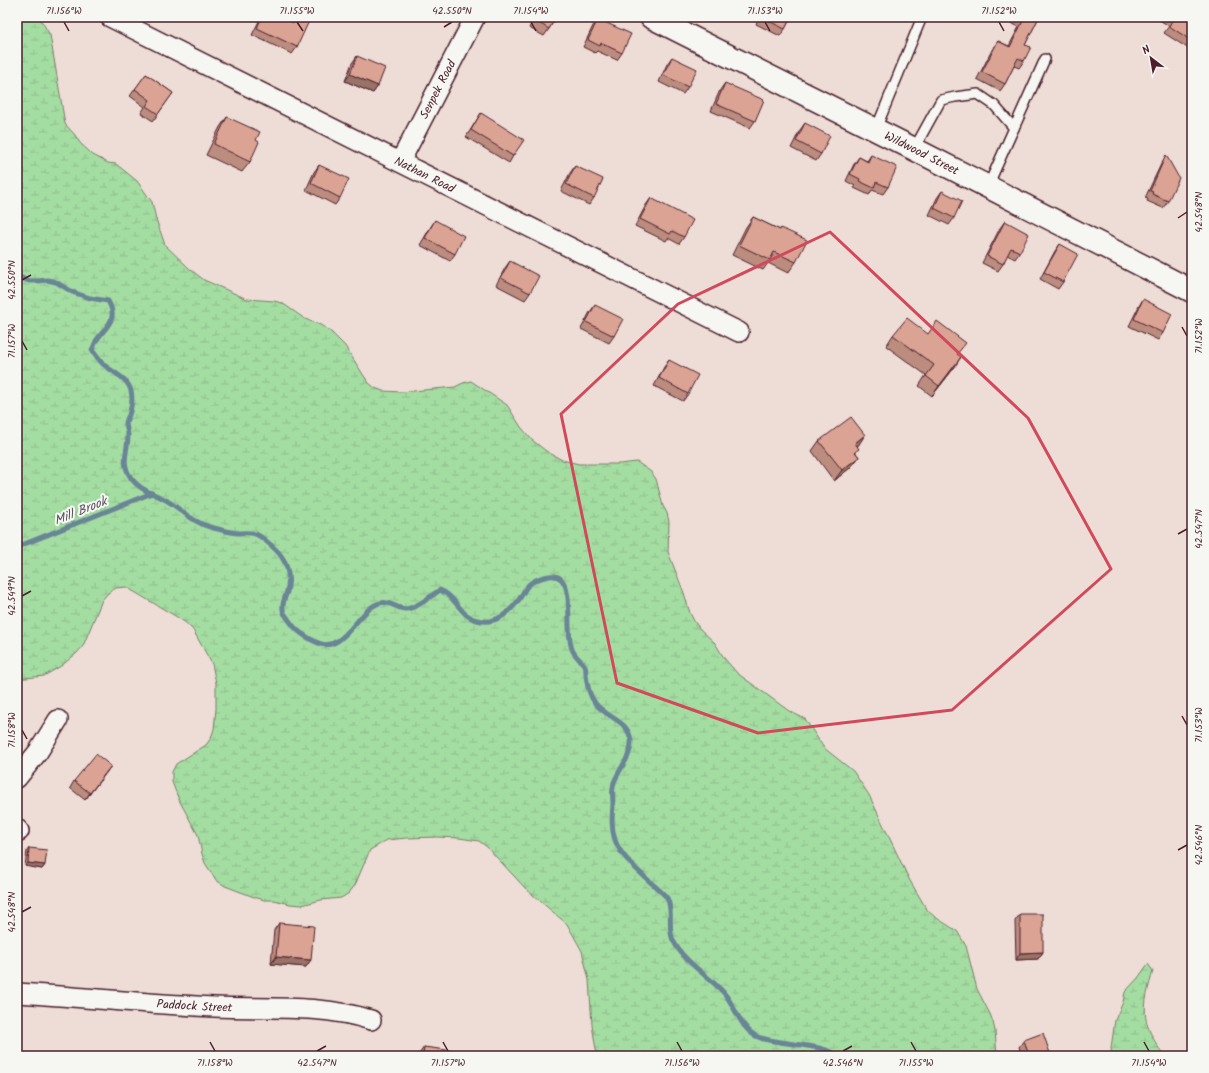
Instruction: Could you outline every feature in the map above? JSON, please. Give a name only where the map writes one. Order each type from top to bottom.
[{"type":"street","name":"Nathan Road","points":[[110,17],[739,332]]},
{"type":"street","name":"Senpek Road","points":[[400,162],[475,17]]},
{"type":"street","name":"Wildwood Street","points":[[651,17],[876,129],[1192,290]]},
{"type":"street","points":[[17,778],[38,752],[58,720]]},
{"type":"street","name":"Paddock Street","points":[[17,993],[213,1007],[320,1010],[355,1015],[371,1020]]},
{"type":"lane","points":[[876,129],[922,17]]},
{"type":"lane","points":[[988,186],[1045,59]]},
{"type":"lane","points":[[914,149],[941,100],[978,94],[994,104],[1014,128]]},
{"type":"highlighted area","points":[[830,232],[1028,418],[1111,569],[952,710],[758,733],[617,683],[561,414],[678,304]]},
{"type":"green space","points":[[17,17],[39,17],[50,35],[65,124],[80,143],[93,155],[108,163],[116,164],[137,181],[152,202],[165,245],[191,270],[204,280],[247,299],[282,303],[305,319],[323,326],[345,346],[369,383],[375,388],[383,391],[402,392],[455,387],[471,381],[507,405],[521,427],[532,440],[546,451],[562,460],[579,464],[620,464],[637,462],[651,472],[656,479],[669,522],[668,552],[694,621],[715,643],[724,658],[737,673],[789,711],[805,719],[824,748],[853,771],[869,795],[909,879],[928,911],[957,931],[966,946],[977,989],[993,1022],[997,1056],[597,1056],[592,1025],[589,980],[582,951],[567,924],[526,889],[487,847],[479,841],[437,837],[387,840],[370,850],[355,885],[349,893],[341,898],[321,900],[302,905],[274,900],[264,900],[225,886],[216,880],[205,863],[198,835],[179,800],[172,782],[172,772],[176,764],[206,745],[211,738],[214,729],[216,709],[216,683],[212,664],[193,630],[177,617],[126,587],[116,588],[108,593],[102,600],[83,646],[77,653],[61,666],[44,676],[17,679]]},
{"type":"green space","points":[[1148,964],[1153,971],[1148,989],[1145,1013],[1147,1024],[1163,1056],[1112,1056],[1111,1048],[1115,1020],[1123,1002],[1125,992]]},
{"type":"building","points":[[262,17],[280,17],[294,23],[297,17],[302,17],[309,21],[297,47],[257,28]]},
{"type":"building","points":[[536,17],[556,17],[549,29],[534,20]]},
{"type":"building","points":[[761,17],[791,17],[785,29]]},
{"type":"building","points":[[1019,17],[1039,17],[1025,45],[1031,47],[1024,61],[1018,58],[1005,84],[982,72],[998,41],[1010,47],[1024,19]]},
{"type":"building","points":[[1171,17],[1192,17],[1192,41],[1169,26],[1173,19]]},
{"type":"building","points":[[598,19],[631,34],[622,53],[601,43],[600,46],[588,40]]},
{"type":"building","points":[[357,56],[385,68],[378,86],[350,74]]},
{"type":"building","points":[[672,57],[697,69],[688,87],[663,75]]},
{"type":"building","points":[[146,74],[173,93],[158,114],[146,106],[150,100],[135,89]]},
{"type":"building","points":[[725,83],[764,100],[755,121],[716,104]]},
{"type":"building","points":[[481,113],[524,140],[513,156],[471,130]]},
{"type":"building","points":[[227,117],[260,132],[256,140],[259,142],[250,162],[214,144]]},
{"type":"building","points":[[805,123],[830,136],[821,154],[796,141]]},
{"type":"building","points":[[871,155],[897,167],[888,187],[876,182],[874,188],[859,181],[860,179],[850,174],[859,157],[868,162]]},
{"type":"building","points":[[1166,155],[1179,178],[1168,201],[1152,194],[1153,192],[1150,191]]},
{"type":"building","points":[[319,165],[349,179],[340,198],[311,183]]},
{"type":"building","points":[[575,166],[603,179],[594,198],[566,184]]},
{"type":"building","points":[[942,191],[962,201],[954,218],[934,208]]},
{"type":"building","points":[[651,198],[693,220],[684,237],[672,231],[670,234],[640,219]]},
{"type":"building","points":[[753,217],[780,230],[781,228],[807,240],[796,262],[774,252],[770,260],[739,245]]},
{"type":"building","points":[[435,220],[464,236],[455,254],[425,238]]},
{"type":"building","points":[[1005,221],[1029,234],[1020,252],[1011,248],[1003,264],[987,256]]},
{"type":"building","points":[[1060,244],[1078,254],[1063,282],[1044,272]]},
{"type":"building","points":[[510,261],[539,276],[530,293],[501,278]]},
{"type":"building","points":[[1143,299],[1172,314],[1163,333],[1134,319]]},
{"type":"building","points":[[595,305],[623,319],[614,336],[586,322]]},
{"type":"building","points":[[907,318],[928,334],[937,321],[966,343],[957,354],[961,357],[939,386],[926,376],[934,365],[893,335]]},
{"type":"building","points":[[669,360],[698,375],[688,394],[659,378]]},
{"type":"building","points":[[851,417],[865,435],[855,443],[859,449],[855,452],[859,457],[842,470],[819,441]]},
{"type":"building","points":[[96,754],[111,766],[90,793],[74,781]]},
{"type":"building","points":[[29,848],[47,850],[45,865],[28,863]]},
{"type":"building","points":[[1020,914],[1043,914],[1043,952],[1020,953]]},
{"type":"building","points":[[279,923],[314,926],[311,960],[276,957]]},
{"type":"building","points":[[1043,1033],[1051,1056],[1029,1056],[1024,1040]]},
{"type":"building","points":[[424,1047],[454,1051],[453,1056],[423,1056]]},
{"type":"waterway","points":[[17,43],[19,54],[17,58]]},
{"type":"waterway","points":[[17,276],[29,281],[47,280],[56,282],[72,292],[90,298],[108,301],[111,308],[112,318],[96,341],[92,350],[103,364],[127,382],[131,391],[131,406],[126,422],[128,441],[125,457],[126,467],[131,478],[139,486],[169,502],[199,523],[230,532],[255,534],[267,542],[282,557],[287,568],[288,586],[283,610],[296,629],[316,642],[325,645],[334,643],[349,631],[363,615],[377,604],[389,603],[402,609],[406,609],[419,604],[440,590],[452,598],[468,616],[483,621],[495,620],[510,610],[532,582],[548,576],[561,579],[565,585],[567,593],[569,632],[572,649],[585,666],[591,697],[600,708],[626,728],[631,741],[630,751],[615,780],[613,789],[612,827],[618,847],[627,860],[667,898],[670,908],[671,935],[673,940],[683,955],[724,993],[749,1031],[761,1038],[810,1046],[830,1052],[835,1056]]},
{"type":"waterway","name":"Mill Brook","points":[[17,547],[152,493]]}]
